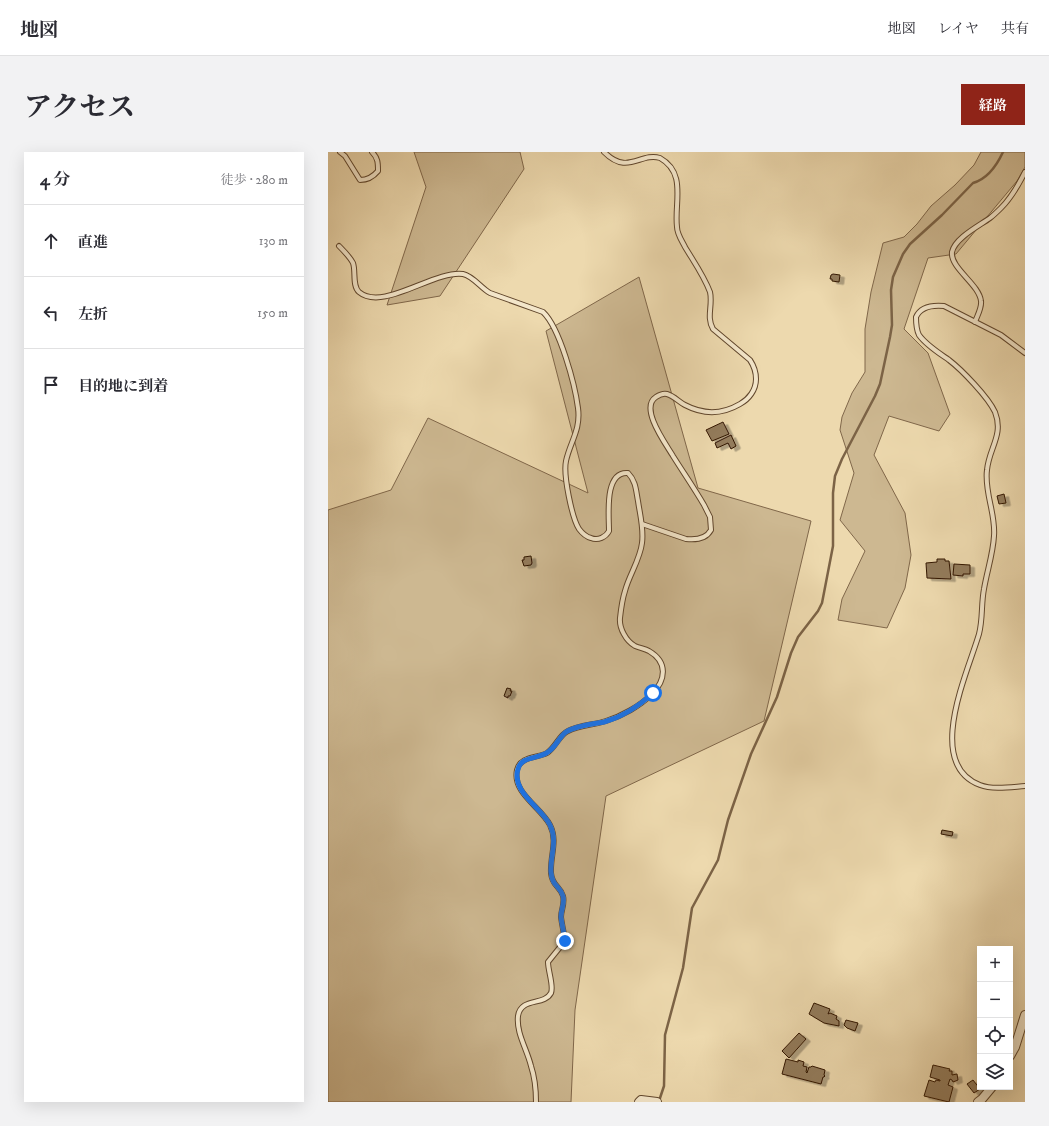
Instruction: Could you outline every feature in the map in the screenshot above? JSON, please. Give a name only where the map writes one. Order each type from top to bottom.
[{"type":"street","points":[[1011,1054],[1015,1047],[1025,1015]]},
{"type":"street","points":[[978,1102],[990,1090]]},
{"type":"street","points":[[639,1102],[641,1100],[657,1102]]},
{"type":"lane","points":[[340,152],[345,156],[360,180],[365,180],[373,177],[378,171],[378,162],[376,156],[372,152]]},
{"type":"lane","points":[[604,152],[609,157],[619,162],[650,155],[657,156],[671,166],[678,185],[677,229],[710,292],[710,324],[713,329],[750,360],[754,365],[756,380],[754,390],[750,397],[731,409],[723,412],[715,413],[702,411],[686,406],[667,394],[662,394],[652,399],[650,404],[651,417],[662,438],[704,505],[710,517],[711,530],[706,536],[694,540],[686,539],[642,524]]},
{"type":"lane","points":[[975,322],[981,301],[973,285],[956,264],[952,251],[955,245],[966,234],[992,217],[1003,206],[1018,186],[1025,172]]},
{"type":"lane","points":[[339,246],[351,259],[356,288],[364,295],[374,297],[387,296],[401,293],[440,277],[464,274],[469,276],[490,294],[543,312],[553,325],[564,353],[578,410],[578,427],[565,468],[568,494],[579,529],[590,538],[602,538],[607,535],[609,531],[608,498],[616,477],[622,473],[628,474],[634,482],[642,524],[642,544],[624,592],[620,622],[622,629],[630,642],[635,646],[657,656],[661,662],[663,672],[661,683],[642,703],[614,718],[568,731],[548,752],[522,762],[517,770],[518,783],[521,789],[533,806],[544,816],[553,834],[554,848],[551,870],[552,880],[562,893],[564,902],[561,918],[565,941],[548,962],[552,988],[551,992],[545,999],[526,1004],[520,1010],[518,1015],[519,1032],[531,1065],[535,1083],[536,1102]]},
{"type":"lane","points":[[1025,353],[1001,335],[944,306],[935,305],[922,309],[916,317],[917,330],[920,336],[956,366],[989,401],[997,418],[998,432],[990,456],[986,476],[994,521],[994,535],[984,591],[981,623],[953,718],[952,743],[955,758],[958,767],[964,775],[980,785],[991,787],[1025,786]]},
{"type":"shaded area","points":[[414,152],[520,152],[524,169],[440,296],[387,305],[426,187]]},
{"type":"shaded area","points":[[981,152],[1025,152],[1025,167],[1017,181],[956,254],[928,258],[904,329],[928,353],[950,414],[939,431],[889,416],[874,455],[905,513],[911,555],[905,588],[887,628],[838,620],[842,599],[865,551],[840,520],[854,473],[840,430],[842,417],[852,393],[865,372],[865,329],[871,292],[883,243],[904,237],[917,224],[931,206],[955,185],[974,165]]},
{"type":"shaded area","points":[[639,277],[698,488],[811,521],[764,721],[606,796],[575,1010],[571,1102],[328,1102],[328,510],[391,490],[428,418],[588,493],[546,331]]},
{"type":"building","points":[[831,275],[840,275],[839,282],[832,281],[832,279],[830,279]]},
{"type":"building","points":[[723,422],[729,434],[712,441],[706,430]]},
{"type":"building","points":[[731,435],[736,446],[731,449],[728,443],[717,448],[715,443]]},
{"type":"building","points":[[1004,494],[1006,503],[999,504],[997,496]]},
{"type":"building","points":[[531,556],[531,565],[524,566],[522,560],[524,560],[524,557]]},
{"type":"building","points":[[937,559],[945,559],[945,561],[949,561],[951,579],[927,578],[926,563],[937,562]]},
{"type":"building","points":[[954,564],[970,565],[970,574],[963,574],[963,576],[953,575]]},
{"type":"building","points":[[507,688],[511,689],[510,691],[512,691],[508,698],[504,696]]},
{"type":"building","points":[[942,830],[953,832],[952,836],[941,834]]},
{"type":"building","points":[[814,1003],[830,1009],[828,1014],[830,1013],[837,1016],[836,1019],[839,1021],[839,1026],[824,1023],[809,1014]]},
{"type":"building","points":[[846,1020],[858,1023],[855,1031],[844,1025]]},
{"type":"building","points":[[799,1033],[806,1039],[789,1058],[782,1051]]},
{"type":"building","points":[[786,1059],[804,1062],[803,1066],[807,1067],[807,1073],[809,1067],[812,1066],[825,1070],[825,1076],[823,1077],[821,1084],[782,1074]]},
{"type":"building","points":[[933,1065],[950,1069],[949,1071],[952,1071],[952,1075],[957,1074],[958,1080],[953,1082],[950,1079],[948,1085],[953,1087],[949,1102],[924,1096],[929,1080],[935,1082],[936,1080],[940,1081],[930,1077]]},
{"type":"building","points":[[973,1080],[977,1085],[977,1090],[978,1090],[974,1093],[967,1084]]},
{"type":"waterway","points":[[659,1101],[664,1086],[665,1035],[683,968],[692,908],[718,860],[728,820],[751,754],[777,697],[791,653],[798,637],[818,611],[822,603],[833,546],[833,493],[835,476],[880,384],[892,325],[891,290],[893,277],[903,254],[910,244],[942,215],[973,183],[987,175],[998,162],[1003,152]]},
{"type":"route","points":[[565,941],[561,918],[564,902],[563,896],[552,880],[551,870],[554,848],[553,834],[550,825],[544,816],[533,806],[521,789],[518,783],[517,770],[522,762],[548,752],[563,734],[568,731],[614,718],[642,703],[653,693]]}]
